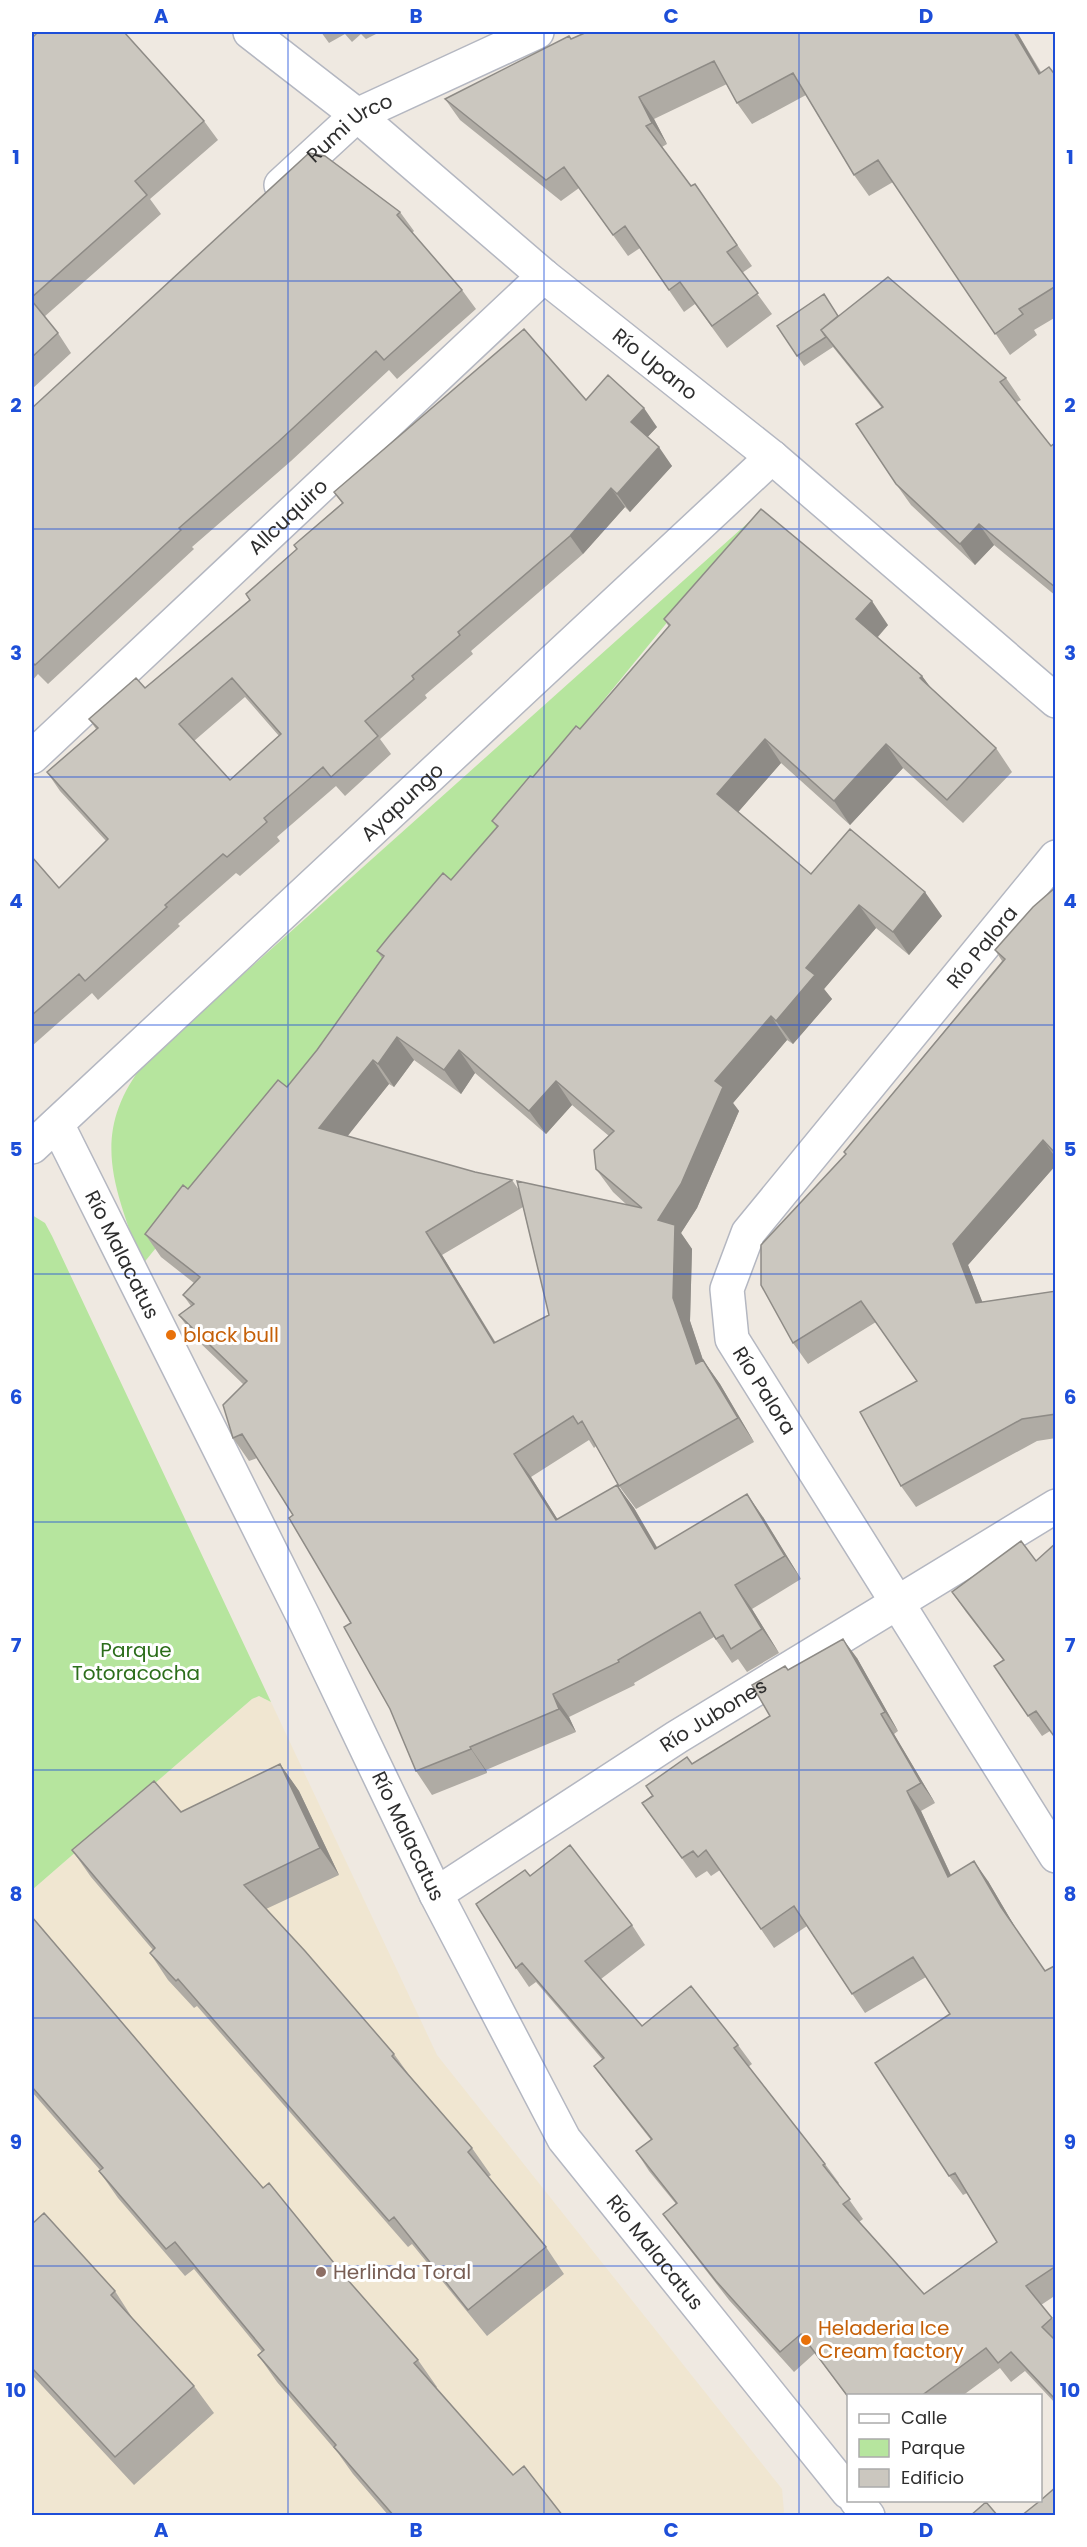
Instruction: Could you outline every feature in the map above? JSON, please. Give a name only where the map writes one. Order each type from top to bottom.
[{"type":"street","name":"Río Upano","points":[[250,32],[357,115],[544,276],[772,457],[1056,701]]},
{"type":"street","name":"Rumi Urco","points":[[260,204],[357,115],[537,32]]},
{"type":"street","name":"Allcuquiro","points":[[32,757],[544,276]]},
{"type":"street","name":"Ayapungo","points":[[32,1147],[772,457]]},
{"type":"street","name":"Río Palora","points":[[1056,857],[748,1233],[728,1289],[732,1339],[1056,1856]]},
{"type":"street","name":"Río Malacatus","points":[[57,1124],[304,1618],[436,1894],[564,2139],[847,2492]]},
{"type":"street","name":"Río Jubones","points":[[436,1894],[677,1737],[1056,1506]]},
{"type":"shaded area","name":"Herlinda Toral","points":[[259,1696],[271,1702],[437,2055],[782,2489],[784,2512],[781,2515],[32,2515],[32,1890],[252,1699]]},
{"type":"green space","points":[[750,521],[142,1265],[116,1186],[112,1162],[112,1138],[117,1114],[127,1088],[145,1062]]},
{"type":"green space","name":"Parque Totoracocha","points":[[32,1215],[45,1223],[52,1236],[271,1702],[259,1696],[252,1699],[32,1890]]},
{"type":"building","points":[[38,32],[124,32],[204,121],[135,181],[147,195],[32,297],[32,38]]},
{"type":"building","points":[[587,32],[1014,32],[1039,74],[1049,67],[1056,76],[1056,286],[1019,309],[1023,314],[995,334],[878,160],[854,175],[793,73],[737,103],[714,61],[639,97],[652,123],[646,126],[691,186],[695,184],[737,245],[727,252],[758,293],[712,326],[680,282],[669,290],[625,226],[613,235],[564,167],[546,180],[445,99],[569,36],[571,39]]},
{"type":"building","points":[[309,153],[325,156],[400,212],[397,215],[462,290],[384,360],[376,351],[278,442],[179,528],[181,530],[35,665],[32,662],[32,408]]},
{"type":"building","points":[[888,277],[1006,378],[1000,382],[1051,446],[1056,442],[1056,588],[979,524],[960,544],[896,484],[856,424],[883,407],[821,330]]},
{"type":"building","points":[[824,294],[838,316],[821,330],[826,337],[797,356],[777,326]]},
{"type":"building","points":[[32,301],[58,333],[32,357]]},
{"type":"building","points":[[524,329],[586,400],[608,375],[644,408],[631,422],[659,447],[617,494],[611,488],[570,536],[458,632],[460,635],[412,676],[414,679],[365,721],[378,736],[331,777],[323,767],[264,818],[267,822],[227,857],[223,854],[85,981],[79,974],[32,1015],[32,857],[59,888],[108,839],[47,772],[98,728],[89,719],[136,678],[145,688],[250,600],[246,594],[297,549],[294,545],[343,503],[334,492]],"holes":[[[232,678],[281,734],[230,780],[179,724]]]},
{"type":"building","points":[[761,509],[872,601],[856,619],[922,676],[920,678],[996,748],[947,800],[886,744],[834,801],[765,739],[717,794],[811,874],[850,829],[925,892],[893,932],[859,905],[806,968],[815,975],[776,1021],[771,1016],[715,1081],[723,1087],[681,1184],[658,1220],[675,1225],[673,1298],[696,1364],[703,1360],[738,1418],[619,1486],[582,1421],[578,1424],[573,1416],[514,1454],[556,1520],[617,1485],[655,1549],[747,1494],[785,1556],[735,1585],[762,1629],[731,1649],[723,1635],[716,1639],[700,1612],[618,1660],[619,1662],[553,1694],[559,1709],[416,1771],[390,1709],[344,1627],[351,1623],[289,1518],[293,1515],[242,1434],[233,1438],[223,1405],[247,1381],[179,1315],[194,1304],[183,1295],[200,1277],[145,1234],[183,1185],[188,1189],[278,1080],[287,1087],[317,1050],[384,956],[377,951],[443,873],[451,880],[498,826],[492,821],[530,776],[533,777],[576,726],[580,729],[670,625],[664,619]],"holes":[[[397,1037],[444,1070],[459,1050],[529,1111],[556,1081],[614,1131],[594,1150],[596,1169],[642,1208],[517,1181],[549,1315],[494,1343],[426,1232],[512,1180],[475,1172],[319,1128],[373,1060],[378,1064]]]},
{"type":"building","points":[[1056,887],[1056,1154],[1043,1140],[953,1244],[976,1303],[1056,1291],[1056,1414],[1022,1419],[901,1486],[860,1412],[917,1381],[861,1301],[793,1343],[761,1285],[761,1245],[846,1154],[844,1152],[1005,959],[995,950],[1033,907]]},
{"type":"building","points":[[1021,1541],[1036,1561],[1056,1543],[1056,1739],[1036,1711],[1028,1716],[994,1666],[1004,1660],[952,1592]]},
{"type":"building","points":[[843,1639],[885,1712],[881,1714],[921,1783],[907,1791],[948,1877],[974,1861],[1001,1907],[1045,1971],[1056,1965],[1056,2266],[1026,2286],[1052,2318],[1042,2327],[1056,2341],[1056,2400],[1011,2352],[998,2363],[986,2348],[924,2394],[847,2395],[801,2334],[780,2352],[716,2281],[663,2214],[677,2203],[636,2151],[652,2139],[594,2066],[604,2058],[522,1963],[516,1968],[476,1904],[525,1870],[530,1876],[570,1845],[632,1925],[585,1961],[642,2026],[691,1986],[738,2045],[734,2048],[850,2199],[843,2204],[924,2294],[997,2242],[955,2173],[949,2176],[875,2063],[950,2014],[913,1957],[852,1994],[794,1906],[761,1929],[706,1850],[698,1857],[693,1851],[682,1858],[642,1803],[653,1796],[646,1786],[687,1757],[692,1764],[770,1716],[752,1685],[785,1666],[788,1670]]},
{"type":"building","points":[[280,1764],[320,1848],[244,1885],[305,1951],[394,2054],[392,2056],[472,2148],[468,2152],[546,2247],[468,2310],[394,2217],[389,2221],[178,1979],[176,1981],[150,1953],[155,1948],[72,1850],[154,1781],[181,1812]]},
{"type":"building","points":[[32,1917],[263,2188],[269,2183],[347,2279],[418,2360],[414,2363],[513,2475],[524,2466],[563,2516],[394,2516],[258,2355],[264,2350],[175,2242],[166,2249],[99,2171],[103,2168],[32,2087]]},
{"type":"building","points":[[44,2213],[115,2291],[111,2295],[194,2386],[115,2457],[32,2368],[32,2224]]},
{"type":"building","points":[[1056,2487],[1056,2516],[1021,2516],[1038,2502],[1042,2502],[1042,2499]]},
{"type":"building","points":[[986,2502],[998,2516],[970,2516]]},
{"type":"place","name":"black bull","points":[[171,1335]]},
{"type":"place","name":"Herlinda Toral","points":[[321,2272]]},
{"type":"place","name":"Heladeria Ice Cream factory","points":[[806,2340]]}]
